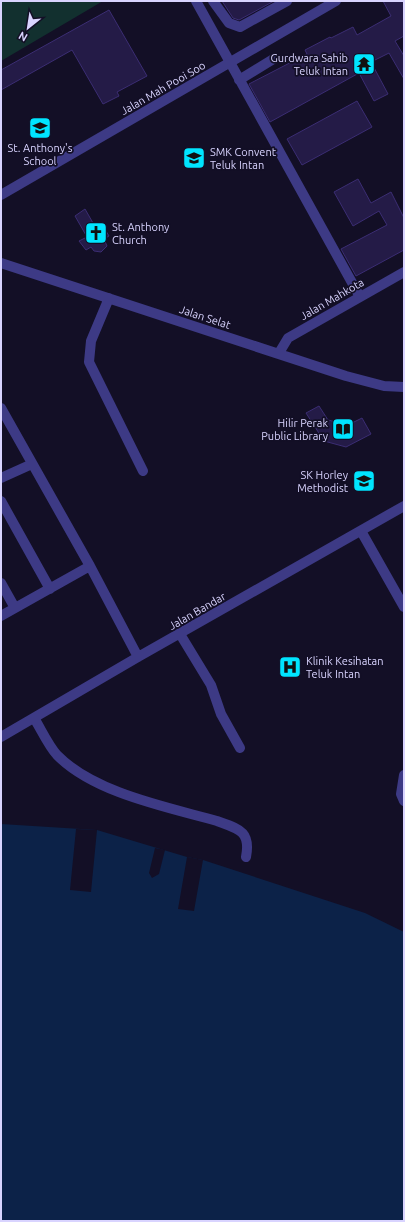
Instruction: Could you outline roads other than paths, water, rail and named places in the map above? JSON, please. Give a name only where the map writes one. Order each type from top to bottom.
[{"type":"street","points":[[196,1],[360,297]]},
{"type":"street","points":[[213,1],[229,23],[240,27],[287,1]]},
{"type":"street","name":"Jalan Mah Pooi Soo","points":[[1,195],[336,1]]},
{"type":"street","points":[[239,80],[275,58]]},
{"type":"street","name":"Jalan Selat","points":[[1,263],[364,381],[404,388]]},
{"type":"street","name":"Jalan Mahkota","points":[[279,353],[288,338],[404,272]]},
{"type":"street","points":[[109,298],[91,341],[89,362],[143,471]]},
{"type":"street","points":[[1,408],[5,425],[32,464],[90,566],[138,657]]},
{"type":"street","points":[[1,478],[32,464]]},
{"type":"street","points":[[1,501],[50,589]]},
{"type":"street","name":"Jalan Bandar","points":[[1,737],[138,657],[404,506]]},
{"type":"street","points":[[361,531],[401,593],[404,607]]},
{"type":"street","points":[[1,616],[90,566]]},
{"type":"street","points":[[1,583],[15,608]]},
{"type":"street","points":[[180,634],[211,685],[221,714],[240,748]]},
{"type":"street","points":[[34,718],[56,754],[81,773],[114,791],[234,827],[245,836],[249,844],[246,857]]},
{"type":"street","points":[[404,775],[401,794],[404,800]]},
{"type":"water","points":[[1,824],[97,830],[187,857],[203,860],[365,913],[404,932],[404,1221],[1,1221]]},
{"type":"place","name":"Gurdwara Sahib Teluk Intan","points":[[364,64]]},
{"type":"place","name":"St. Anthony's School","points":[[40,128]]},
{"type":"place","name":"SMK Convent Teluk Intan","points":[[194,158]]},
{"type":"place","name":"St. Anthony Church","points":[[96,233]]},
{"type":"place","name":"Hilir Perak Public Library","points":[[343,429]]},
{"type":"place","name":"SK Horley Methodist","points":[[364,481]]},
{"type":"place","name":"Klinik Kesihatan Teluk Intan","points":[[290,667]]}]
